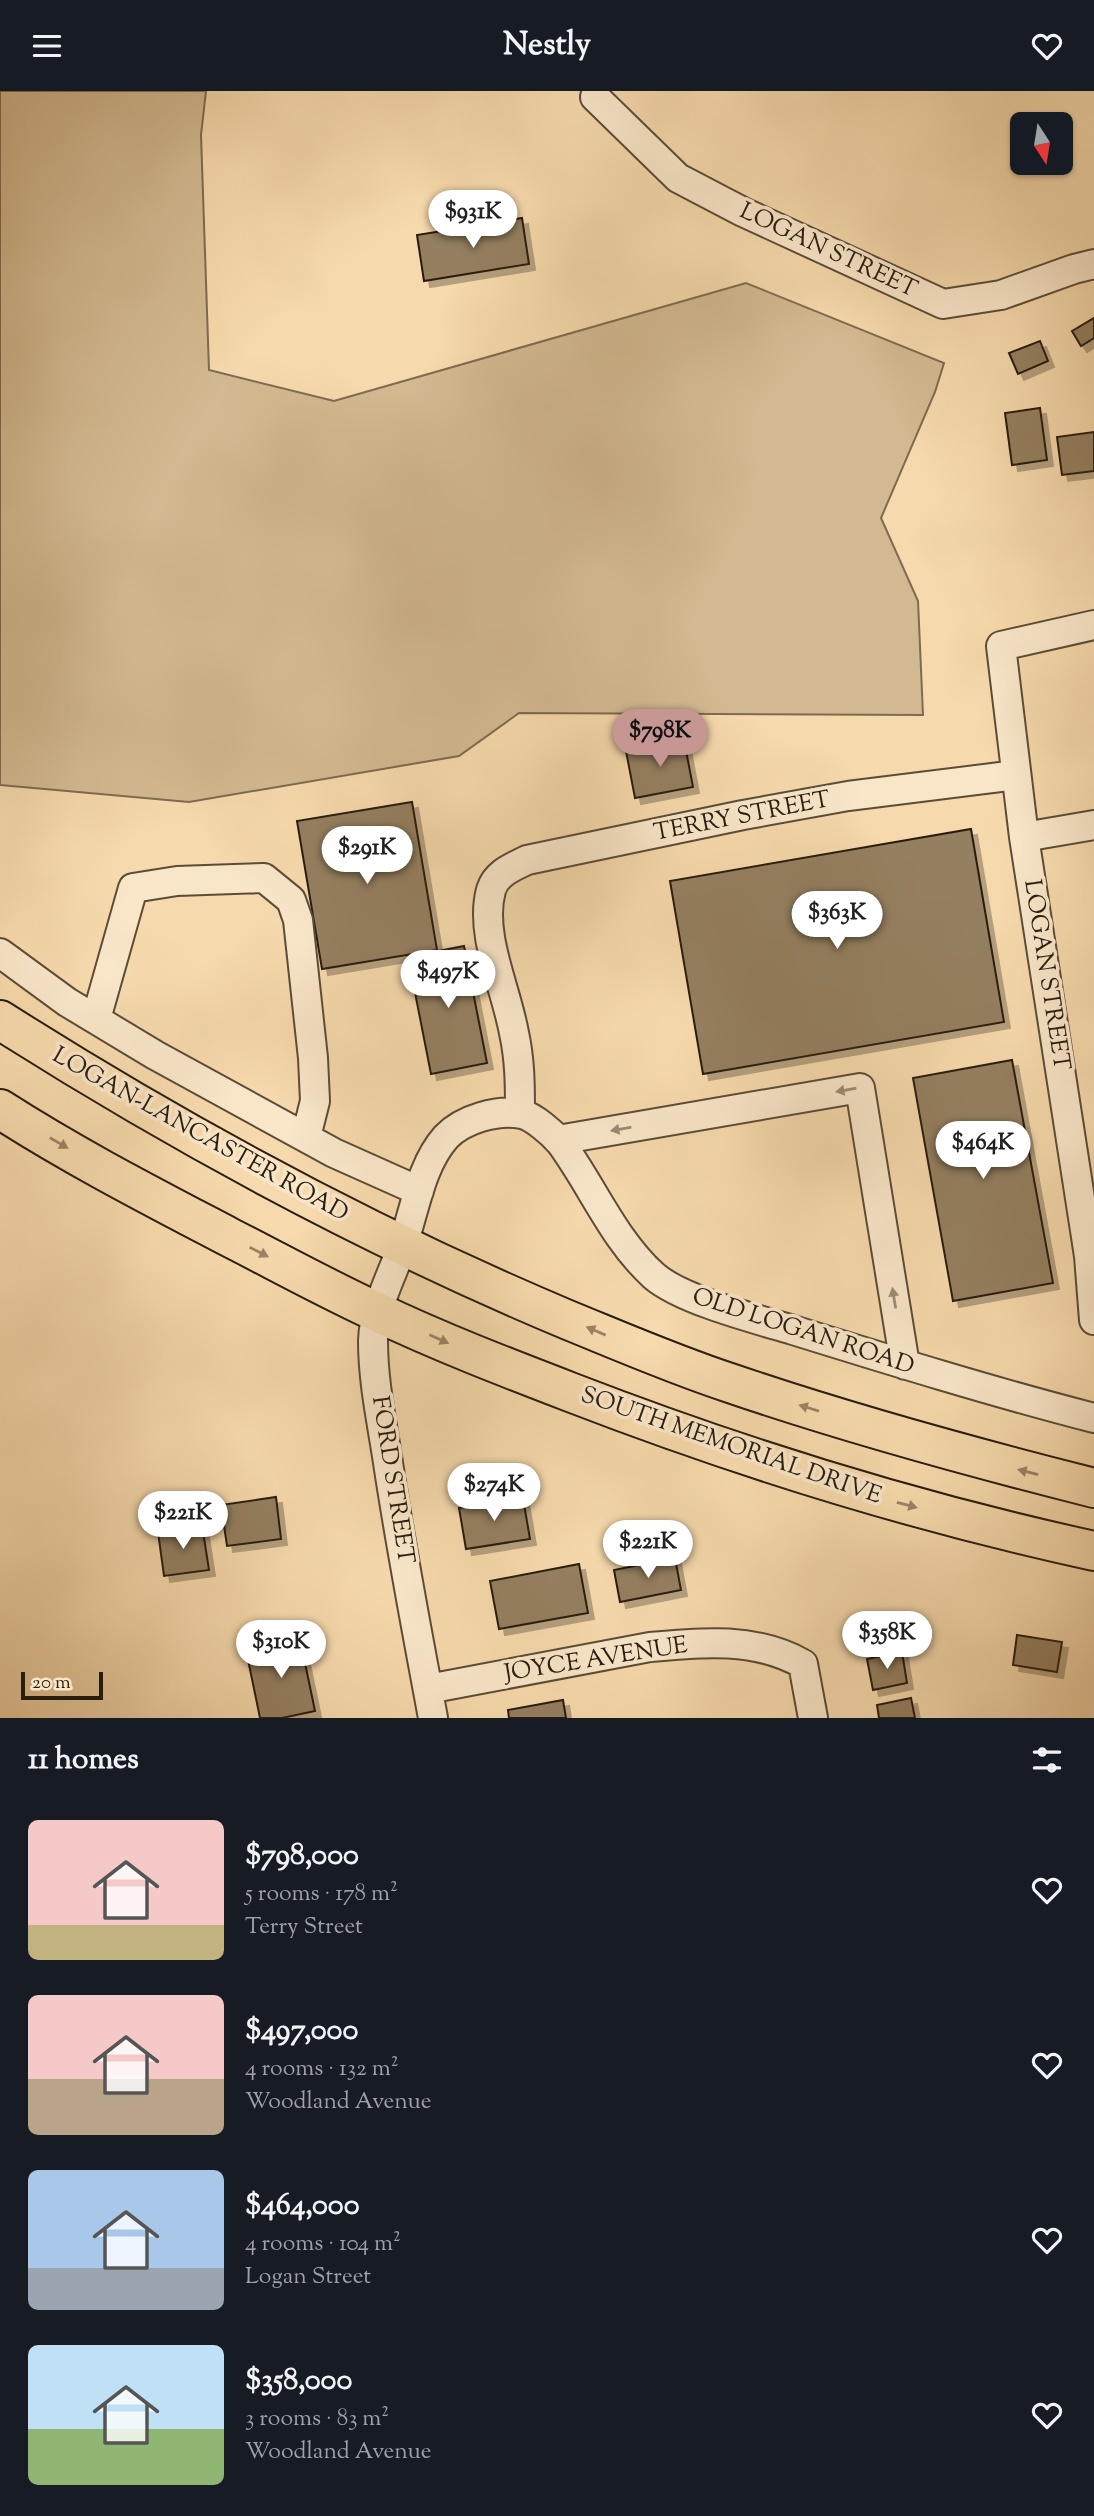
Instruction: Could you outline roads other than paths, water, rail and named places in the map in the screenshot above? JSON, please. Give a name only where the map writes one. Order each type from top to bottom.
[{"type":"highway","name":"LOGAN-LANCASTER ROAD","points":[[0,1020],[92,1078],[234,1159],[402,1245]]},
{"type":"highway","points":[[0,1109],[151,1196],[377,1312]]},
{"type":"highway","points":[[402,1245],[510,1295],[729,1383],[950,1452],[1094,1488]]},
{"type":"highway","name":"SOUTH MEMORIAL DRIVE","points":[[377,1312],[480,1357],[631,1415],[777,1466],[901,1504],[1094,1551]]},
{"type":"street","name":"LOGAN STREET","points":[[595,97],[678,178],[743,212],[943,304],[1001,295],[1094,264]]},
{"type":"street","name":"LOGAN STREET","points":[[1094,625],[1001,646],[1024,837],[1089,1256],[1094,1320]]},
{"type":"street","name":"TERRY STREET","points":[[520,1114],[520,1073],[514,1033],[486,921],[492,887],[504,871],[527,860],[743,815],[848,796],[1016,775]]},
{"type":"street","points":[[1024,837],[1094,825]]},
{"type":"street","points":[[96,1019],[133,888],[177,881],[264,878],[291,900],[298,920],[315,1101],[306,1137]]},
{"type":"street","points":[[0,953],[67,1002],[155,1055],[334,1153],[419,1191],[435,1154],[447,1136],[479,1118],[499,1113],[520,1114]]},
{"type":"street","points":[[558,1140],[860,1088],[905,1366]]},
{"type":"street","name":"OLD LOGAN ROAD","points":[[520,1114],[528,1116],[558,1140],[625,1242],[660,1280],[724,1309],[905,1366],[1093,1409]]},
{"type":"street","name":"FORD STREET","points":[[419,1191],[377,1312],[373,1340],[375,1376],[433,1718]]},
{"type":"street","name":"JOYCE AVENUE","points":[[428,1689],[650,1647],[685,1644],[758,1646],[785,1653],[803,1664],[813,1718]]}]
